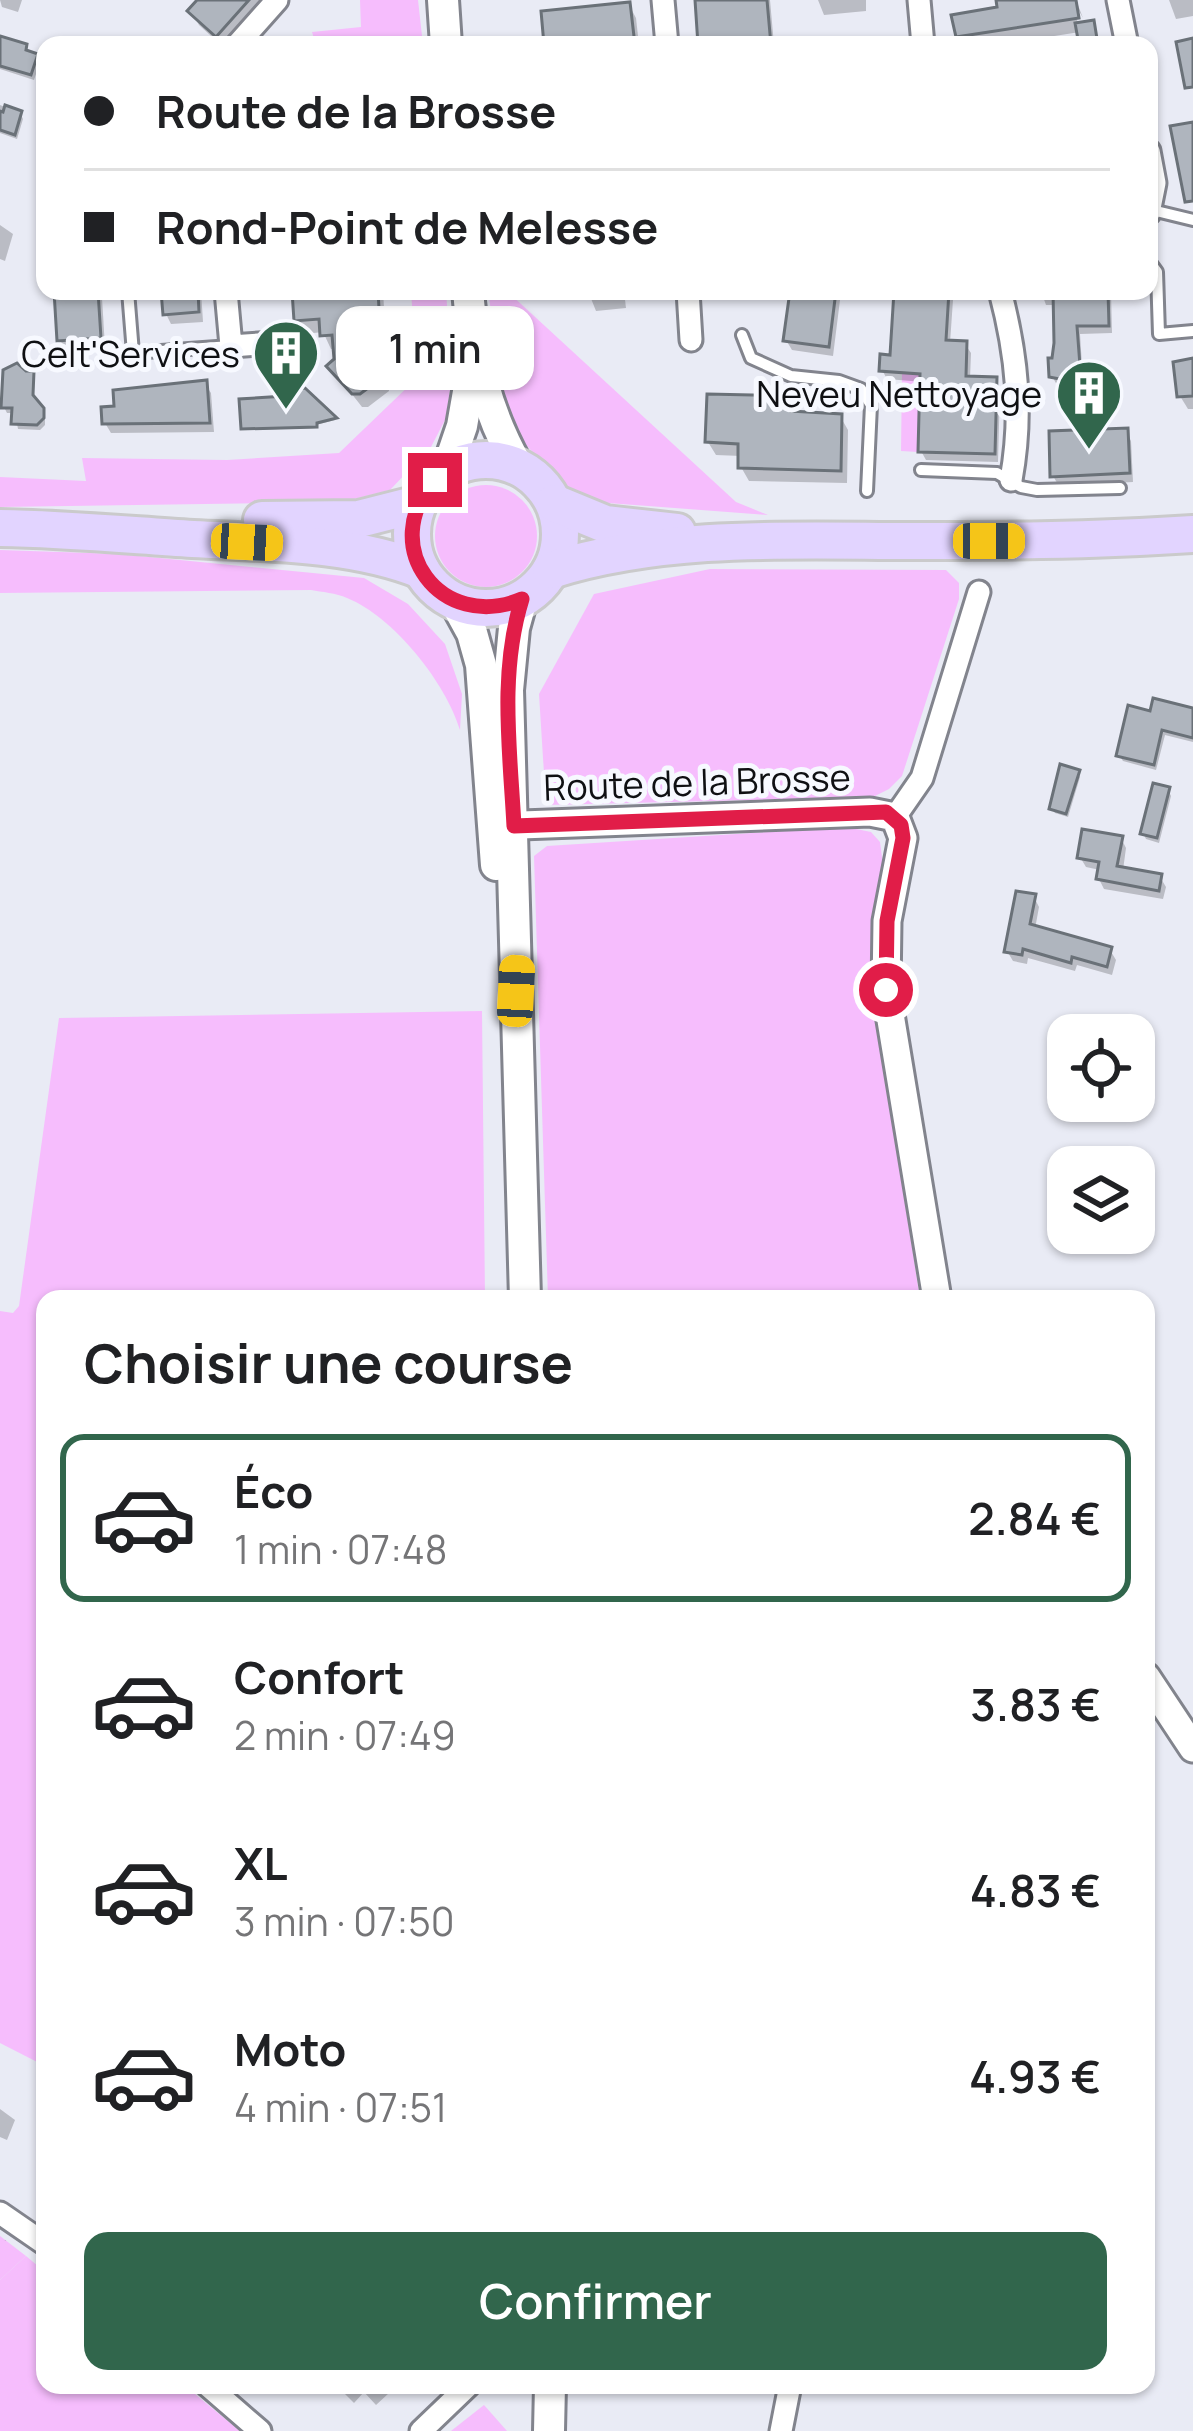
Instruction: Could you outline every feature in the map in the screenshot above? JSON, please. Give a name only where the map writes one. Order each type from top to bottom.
[{"type":"main road","points":[[443,0],[445,36]]},
{"type":"main road","points":[[469,300],[474,357],[496,424],[518,467]]},
{"type":"main road","points":[[474,357],[462,426],[447,470],[418,504],[412,538],[421,570],[455,602],[472,633],[481,665],[518,956],[514,1025],[525,1290]]},
{"type":"main road","points":[[447,470],[482,460],[518,467],[533,476],[554,503],[561,537],[551,570],[522,599],[514,628],[503,826]]},
{"type":"main road","points":[[554,503],[605,524],[745,541]]},
{"type":"main road","points":[[97,530],[174,521],[359,519],[418,504]]},
{"type":"main road","points":[[0,528],[97,530],[308,546],[421,570]]},
{"type":"main road","points":[[551,570],[607,556],[745,541],[1026,541],[1193,534]]},
{"type":"main road","points":[[455,602],[489,608],[522,599]]},
{"type":"main road","points":[[549,2431],[550,2394]]},
{"type":"street","points":[[245,36],[277,0]]},
{"type":"street","points":[[663,0],[666,36]]},
{"type":"street","points":[[919,0],[922,36]]},
{"type":"street","points":[[1118,0],[1125,36]]},
{"type":"street","points":[[227,300],[231,346],[286,344]]},
{"type":"street","points":[[689,300],[691,340]]},
{"type":"street","points":[[1002,300],[1017,382],[1019,429],[1011,479]]},
{"type":"street","points":[[895,817],[922,778],[979,592]]},
{"type":"street","name":"Route de la Brosse","points":[[503,826],[870,812],[895,817],[903,838],[887,921],[886,990],[936,1290]]},
{"type":"street","points":[[1155,1691],[1193,1748]]},
{"type":"street","points":[[0,2213],[36,2238]]},
{"type":"street","points":[[217,2394],[260,2431]]},
{"type":"street","points":[[421,2431],[460,2394]]},
{"type":"street","points":[[781,2431],[788,2394]]},
{"type":"lane","points":[[1158,213],[1193,220]]},
{"type":"lane","points":[[129,300],[133,353],[231,346]]},
{"type":"lane","points":[[1158,300],[1159,334],[1193,331]]},
{"type":"lane","points":[[742,335],[751,358],[791,376],[838,381],[861,389],[871,405],[867,490]]},
{"type":"lane","points":[[921,470],[997,472],[1022,488],[1037,490],[1120,488]]},
{"type":"green space","points":[[360,0],[418,0],[422,36],[313,36],[312,32],[361,27]]},
{"type":"green space","points":[[412,300],[447,300],[452,376],[446,418],[431,447],[390,490],[342,502],[0,507],[0,477],[86,481],[82,458],[227,460],[339,453],[417,378]]},
{"type":"green space","points":[[489,300],[517,300],[736,502],[768,515],[608,503],[571,491],[517,436],[505,403]]},
{"type":"green space","points":[[902,373],[973,376],[920,391],[918,452],[901,451]]},
{"type":"green space","points":[[486,485],[505,489],[522,500],[533,517],[537,536],[533,555],[522,572],[505,583],[486,587],[467,583],[450,572],[439,555],[435,536],[439,517],[450,500],[467,489]]},
{"type":"green space","points":[[0,550],[119,554],[364,578],[408,604],[445,644],[462,694],[460,730],[443,692],[416,654],[383,620],[343,596],[311,590],[0,593]]},
{"type":"green space","points":[[710,569],[946,570],[959,583],[959,599],[902,776],[873,797],[546,805],[539,694],[594,594]]},
{"type":"green space","points":[[846,827],[871,832],[880,842],[884,873],[871,985],[919,1290],[548,1290],[534,856],[547,846]]},
{"type":"green space","points":[[482,1011],[485,1290],[36,1290],[36,2061],[0,2043],[0,1311],[13,1313],[19,1306],[59,1018]]},
{"type":"green space","points":[[0,2236],[26,2256],[0,2280]]},
{"type":"green space","points":[[26,2256],[36,2264],[36,2394],[195,2394],[240,2431],[0,2431],[0,2280]]},
{"type":"green space","points":[[484,2405],[507,2431],[451,2431]]},
{"type":"building","points":[[197,0],[249,0],[217,36],[187,11]]},
{"type":"building","points":[[695,0],[767,0],[770,36],[697,36]]},
{"type":"building","points":[[996,0],[1076,0],[1079,18],[956,36],[951,15],[997,7]]},
{"type":"building","points":[[630,2],[634,36],[543,36],[541,11]]},
{"type":"building","points":[[1094,20],[1097,36],[1077,36],[1075,23]]},
{"type":"building","points":[[0,36],[27,44],[26,50],[36,53],[31,75],[0,66]]},
{"type":"building","points":[[1193,38],[1193,87],[1185,88],[1176,42]]},
{"type":"building","points":[[5,105],[22,111],[15,135],[0,130],[0,111]]},
{"type":"building","points":[[1193,122],[1193,201],[1185,202],[1170,126]]},
{"type":"building","points":[[55,300],[99,300],[101,338],[57,341]]},
{"type":"building","points":[[162,300],[198,300],[199,312],[163,315]]},
{"type":"building","points":[[293,300],[379,300],[383,377],[360,394],[352,394],[326,366],[334,359],[332,335],[320,336],[319,319],[294,321]]},
{"type":"building","points":[[789,300],[835,300],[829,347],[783,341]]},
{"type":"building","points":[[893,300],[948,300],[946,340],[967,341],[966,376],[997,377],[995,454],[918,452],[920,374],[879,371],[880,354],[890,355]]},
{"type":"building","points":[[1053,300],[1108,300],[1109,326],[1077,326],[1081,379],[1095,379],[1096,399],[1061,400],[1060,379],[1049,377],[1048,358],[1052,358]]},
{"type":"building","points":[[1193,358],[1193,396],[1177,397],[1173,362]]},
{"type":"building","points":[[17,363],[34,371],[33,395],[44,408],[44,418],[37,425],[11,424],[12,408],[1,408],[3,370]]},
{"type":"building","points":[[207,380],[210,423],[102,424],[101,407],[114,406],[113,390]]},
{"type":"building","name":"Celt'Services","points":[[305,388],[337,418],[317,423],[317,427],[241,429],[239,399],[285,396],[285,390]]},
{"type":"building","points":[[707,394],[791,396],[791,411],[842,414],[841,471],[738,468],[738,444],[705,442]]},
{"type":"building","name":"Neveu Nettoyage","points":[[1128,428],[1130,473],[1050,477],[1049,431]]},
{"type":"building","points":[[1153,698],[1193,708],[1193,738],[1162,730],[1154,765],[1116,756],[1128,705],[1150,711]]},
{"type":"building","points":[[1060,764],[1080,770],[1066,814],[1049,809]]},
{"type":"building","points":[[1153,783],[1170,787],[1157,838],[1140,834]]},
{"type":"building","points":[[1082,829],[1123,836],[1117,866],[1162,874],[1159,891],[1096,879],[1099,862],[1077,858]]},
{"type":"building","points":[[1016,891],[1036,894],[1030,924],[1112,947],[1107,967],[1072,957],[1071,963],[1023,949],[1022,955],[1004,952]]},
{"type":"place","name":"Celt'Services","points":[[286,412]]},
{"type":"place","name":"Neveu Nettoyage","points":[[1089,452]]},
{"type":"route","points":[[435,480],[418,504],[412,538],[414,554],[430,583],[455,602],[472,607],[506,606],[522,599],[508,690],[514,826],[886,812],[901,825],[903,838],[887,921],[886,990]]}]
